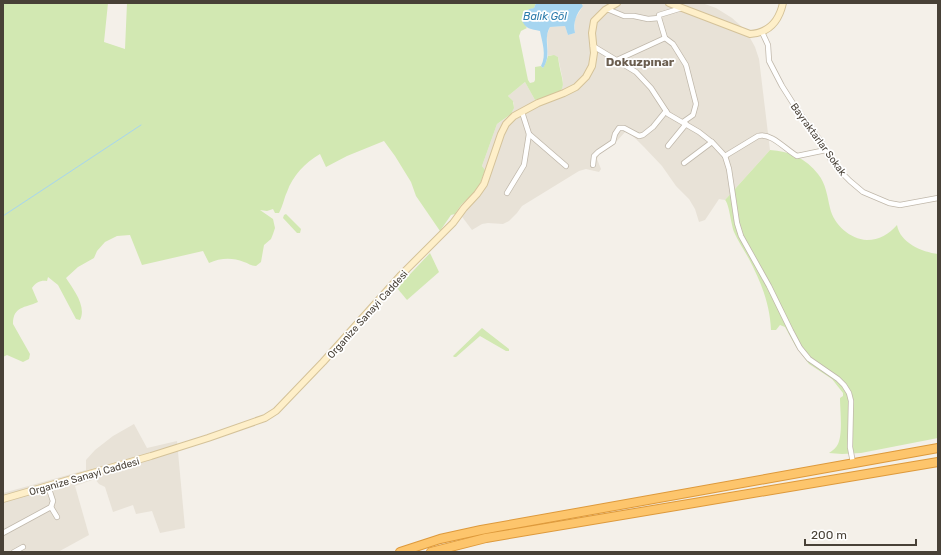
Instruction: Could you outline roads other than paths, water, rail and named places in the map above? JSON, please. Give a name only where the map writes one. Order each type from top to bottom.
[{"type":"highway","points":[[400,552],[440,539],[481,530],[938,448]]},
{"type":"highway","points":[[431,552],[486,538],[938,462]]},
{"type":"street","name":"Organize Sanayi Caddesi","points":[[3,499],[208,438],[265,418],[276,411],[323,362],[401,275],[453,223],[477,194],[484,184],[501,134],[506,124],[514,116],[538,103],[576,87],[586,77],[592,66],[594,53],[592,34],[594,21],[607,9],[617,3]]},
{"type":"street","points":[[669,3],[750,34],[762,32],[772,26],[777,20],[783,3]]},
{"type":"street","points":[[668,146],[684,123],[693,115],[696,104],[686,65],[673,44],[665,38],[659,15],[682,8]]},
{"type":"street","points":[[607,9],[624,16],[634,16],[648,19],[660,18]]},
{"type":"street","name":"Bayraktarlar Sokak","points":[[762,32],[768,45],[769,61],[775,74],[796,108],[822,143],[839,170],[850,182],[864,192],[889,203],[900,205],[938,198]]},
{"type":"street","points":[[617,60],[665,38]]},
{"type":"street","points":[[593,46],[636,72],[652,88],[666,111],[675,119],[684,123],[712,142],[725,156],[729,168],[736,223],[741,236],[769,286],[800,348],[809,360],[838,380],[844,385],[849,393],[851,401],[850,447],[853,463]]},
{"type":"street","points":[[593,165],[594,156],[613,142],[615,134],[619,128],[624,128],[639,136],[643,135],[653,127],[666,111]]},
{"type":"street","points":[[507,193],[518,174],[523,169],[529,134],[522,112]]},
{"type":"street","points":[[529,134],[566,166]]},
{"type":"street","points":[[725,156],[762,135],[770,136],[797,156],[826,150]]},
{"type":"street","points":[[684,163],[712,142]]},
{"type":"street","points":[[3,532],[51,507],[53,501],[48,486]]},
{"type":"street","points":[[51,507],[57,517]]},
{"type":"street","points":[[14,552],[23,547]]},
{"type":"water","name":"Balık Göl","points":[[536,3],[581,3],[583,6],[576,18],[574,25],[575,33],[568,35],[565,26],[550,27],[547,37],[547,58],[543,68],[541,66],[544,57],[544,48],[540,31],[527,27],[522,20],[524,13],[529,9],[534,8]]},
{"type":"waterway","points":[[3,216],[141,125]]},
{"type":"district","name":"Dokuzpınar","points":[[640,62]]}]
